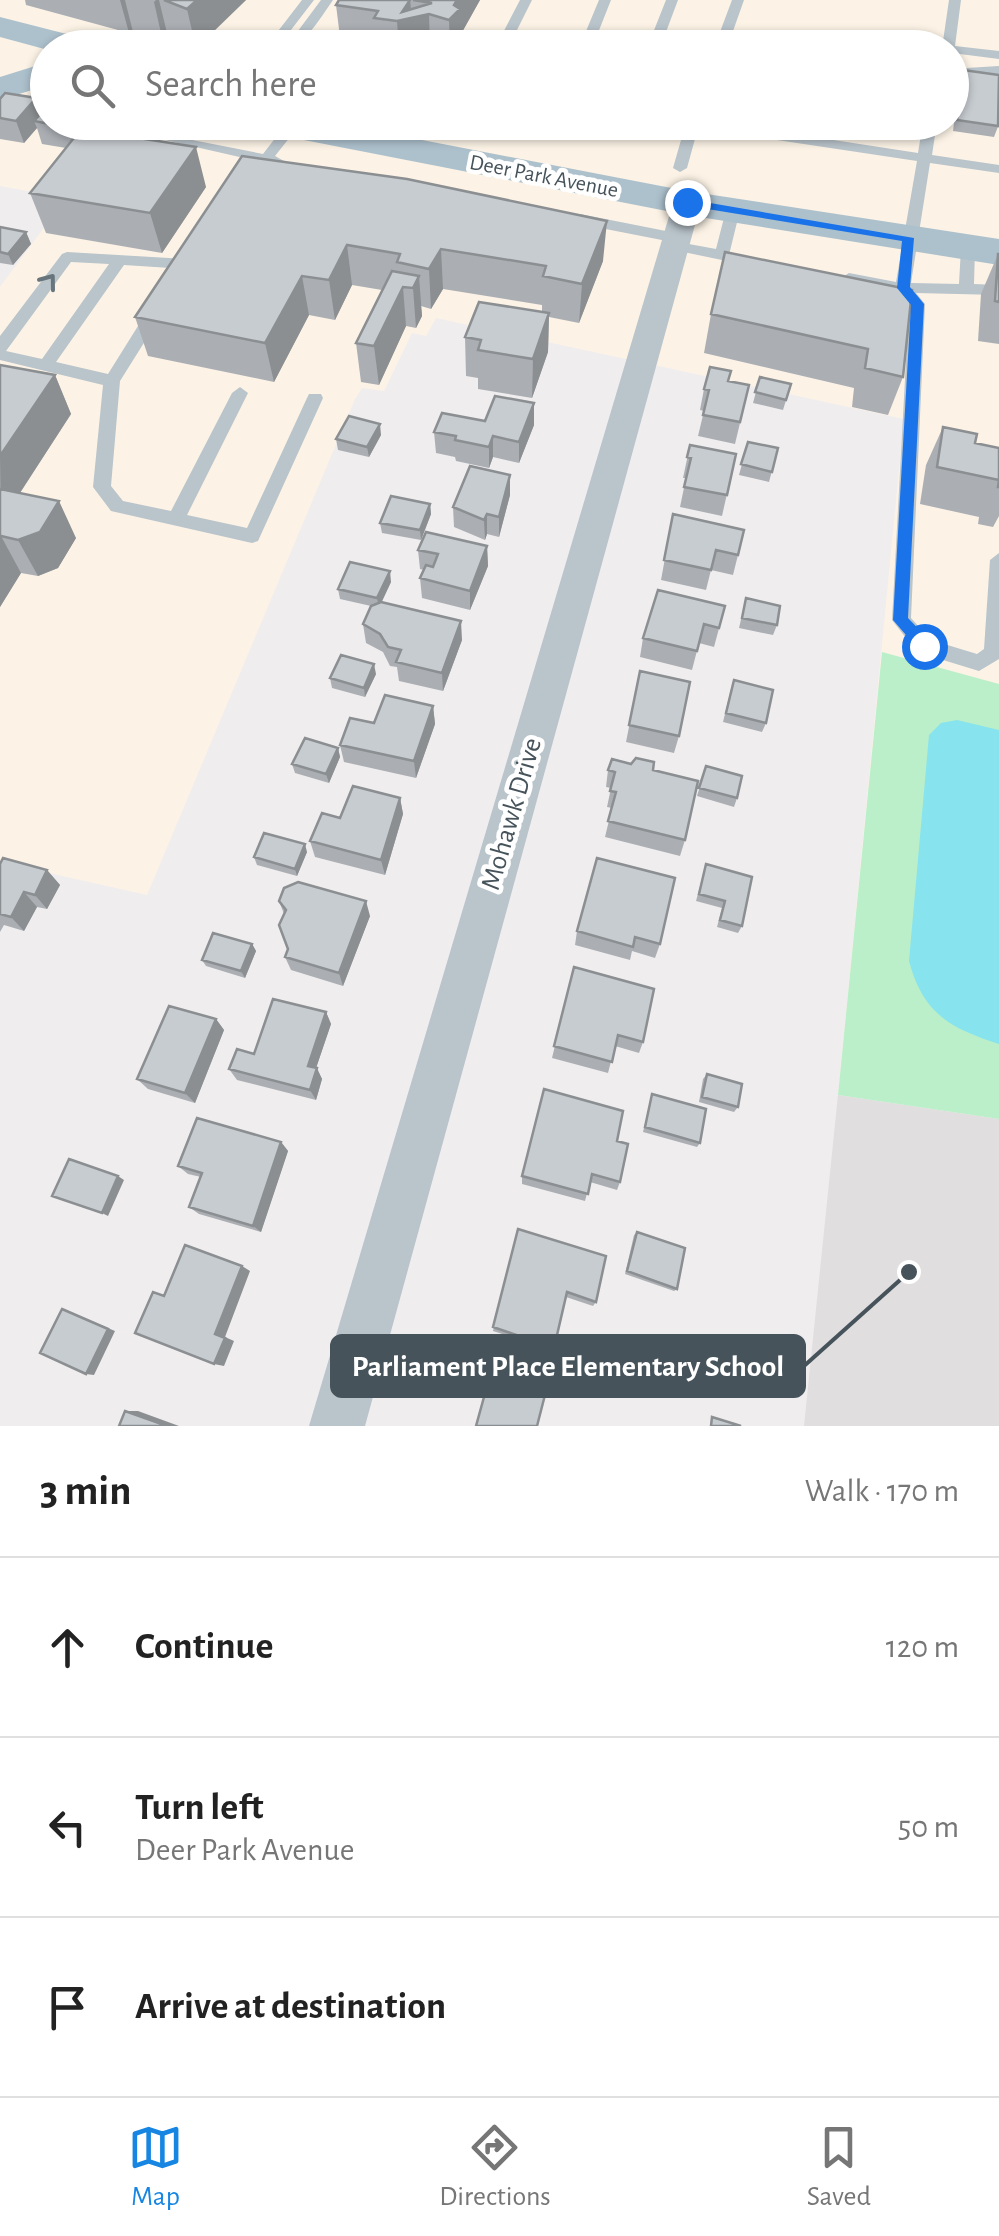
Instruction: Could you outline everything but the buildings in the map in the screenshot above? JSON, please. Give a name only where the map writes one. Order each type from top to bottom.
[{"type":"main road","points":[[0,27],[30,35]]},
{"type":"main road","points":[[0,60],[30,68]]},
{"type":"main road","points":[[0,89],[30,78]]},
{"type":"main road","name":"Deer Park Avenue","points":[[481,140],[679,214],[732,210],[911,222],[984,250]]},
{"type":"main road","name":"Deer Park Avenue","points":[[278,143],[679,214],[911,222],[999,219]]},
{"type":"street","name":"Mohawk Drive","points":[[337,1426],[679,214]]},
{"type":"lane","points":[[286,30],[308,0]]},
{"type":"lane","points":[[305,30],[327,0]]},
{"type":"lane","points":[[510,30],[526,0]]},
{"type":"lane","points":[[592,30],[605,0]]},
{"type":"lane","points":[[661,30],[672,0]]},
{"type":"lane","points":[[727,30],[738,0]]},
{"type":"lane","points":[[952,30],[955,0]]},
{"type":"lane","points":[[969,51],[999,55]]},
{"type":"lane","points":[[969,72],[999,70]]},
{"type":"lane","points":[[172,140],[278,143]]},
{"type":"lane","points":[[679,214],[688,140]]},
{"type":"lane","points":[[809,140],[999,168]]},
{"type":"lane","points":[[903,288],[927,140]]},
{"type":"lane","points":[[924,157],[933,140]]},
{"type":"lane","points":[[243,189],[278,143]]},
{"type":"lane","points":[[722,255],[732,210]]},
{"type":"lane","points":[[570,218],[679,214],[722,255],[740,258]]},
{"type":"lane","points":[[175,281],[198,249]]},
{"type":"lane","points":[[966,287],[984,250]]},
{"type":"lane","points":[[112,381],[0,351],[67,257],[186,264]]},
{"type":"lane","points":[[46,365],[120,260]]},
{"type":"lane","points":[[831,275],[903,288],[999,290]]},
{"type":"lane","points":[[903,288],[918,304],[919,455],[900,620],[924,646],[979,664],[993,653],[999,560]]},
{"type":"lane","points":[[165,298],[112,381],[102,477],[106,497],[118,506],[252,536],[315,398]]},
{"type":"lane","points":[[176,519],[240,393]]},
{"type":"shaded area","points":[[0,0],[999,0],[999,1119],[838,1095],[904,419],[436,318],[426,336],[412,333],[384,391],[362,388],[355,399],[147,895],[0,862],[0,287],[66,198],[0,186]]},
{"type":"shaded area","points":[[838,1095],[999,1119],[999,1426],[804,1426]]},
{"type":"green space","points":[[882,652],[999,684],[999,1119],[838,1095]]},
{"type":"water","points":[[957,720],[999,730],[999,1044],[966,1032],[940,1016],[922,994],[909,961],[929,735],[941,723]]},
{"type":"place","name":"Parliament Place Elementary School","points":[[909,1272]]},
{"type":"route","points":[[687,202],[908,238],[903,288],[918,304],[900,620],[924,646]]}]
